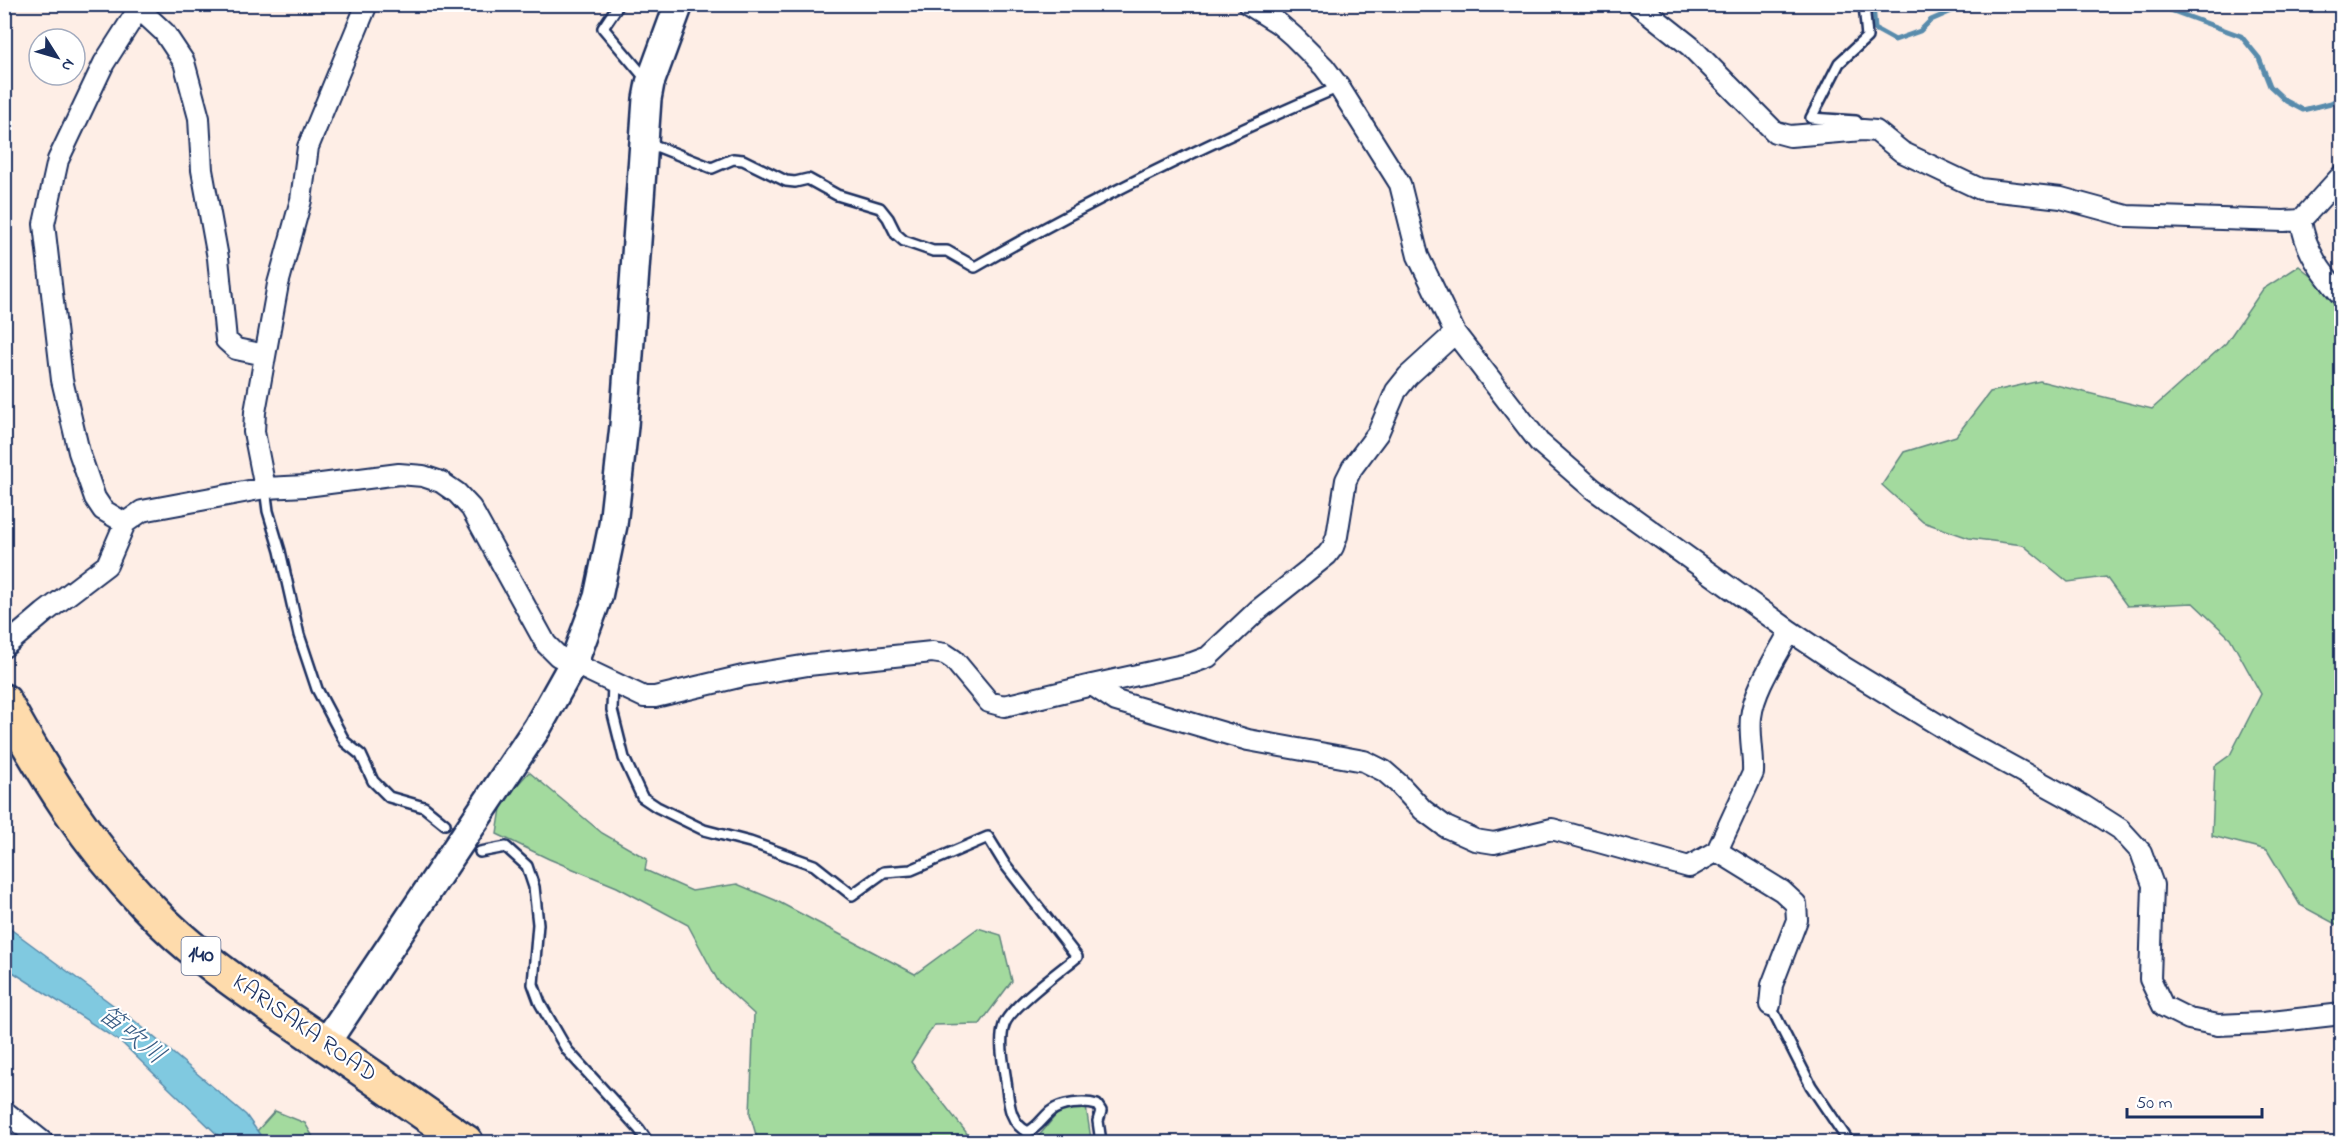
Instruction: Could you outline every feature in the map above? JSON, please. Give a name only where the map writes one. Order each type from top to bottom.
[{"type":"highway","name":"KARISAKA ROAD","points":[[4,701],[64,805],[100,854],[147,907],[200,956],[466,1143]]},
{"type":"street","points":[[265,488],[254,432],[255,412],[278,284],[301,200],[309,147],[367,4]]},
{"type":"street","points":[[325,1044],[537,728],[574,662],[598,597],[613,525],[624,426],[650,83],[679,4]]},
{"type":"street","points":[[1248,4],[1278,23],[1293,36],[1324,67],[1339,87],[1400,184],[1418,256],[1455,333],[1539,442],[1593,489],[1842,666],[1960,738],[2084,806],[2120,829],[2141,852],[2153,885],[2150,979],[2163,1006],[2189,1019],[2218,1025],[2263,1023],[2342,1014]]},
{"type":"street","points":[[1636,4],[1690,46],[1775,132],[1790,136],[1876,131],[1902,152],[1980,189],[2061,198],[2127,216],[2284,221],[2301,220],[2342,175]]},
{"type":"street","points":[[137,6],[164,32],[184,62],[199,118],[202,170],[218,258],[226,340],[236,350],[265,355]]},
{"type":"street","points":[[125,524],[104,510],[95,498],[80,452],[62,380],[44,224],[58,159],[104,63],[136,13],[137,6]]},
{"type":"street","points":[[2301,220],[2303,236],[2312,257],[2322,274],[2342,296]]},
{"type":"street","points":[[4,647],[107,565],[125,524],[142,511],[265,488],[306,486],[399,474],[423,476],[441,482],[457,493],[471,508],[546,644],[558,656],[644,697],[655,697],[743,676],[807,665],[932,652],[945,654],[954,660],[989,702],[1004,706],[1192,663],[1208,657],[1258,610],[1327,555],[1337,536],[1346,480],[1378,433],[1396,391],[1408,376],[1455,333]]},
{"type":"street","points":[[1092,686],[1116,701],[1248,740],[1364,761],[1384,771],[1423,810],[1446,827],[1475,840],[1494,843],[1552,829],[1689,867],[1718,851],[1753,773],[1750,720],[1753,702],[1790,631]]},
{"type":"street","points":[[1718,851],[1782,891],[1796,904],[1797,920],[1772,985],[1770,1005]]},
{"type":"street","points":[[4,1111],[43,1143]]},
{"type":"lane","points":[[619,4],[603,27],[650,83]]},
{"type":"lane","points":[[1863,130],[1856,121],[1810,118],[1839,63],[1867,37],[1864,4]]},
{"type":"lane","points":[[645,141],[712,168],[733,159],[743,160],[786,181],[795,182],[808,179],[837,195],[880,208],[896,234],[904,241],[933,251],[946,251],[975,267],[1045,226],[1136,180],[1223,138],[1339,87]]},
{"type":"lane","points":[[265,488],[268,511],[280,551],[299,635],[317,689],[345,742],[361,755],[373,781],[389,797],[424,807],[445,824]]},
{"type":"lane","points":[[613,683],[612,710],[624,758],[642,797],[704,830],[750,842],[814,865],[852,895],[884,872],[911,870],[988,837],[1004,863],[1077,957],[1020,1005],[1004,1023],[1001,1039],[1009,1110],[1021,1128],[1028,1132],[1057,1107],[1089,1102],[1097,1105],[1101,1111],[1098,1121],[1101,1143]]},
{"type":"lane","points":[[480,852],[507,847],[527,866],[534,887],[538,924],[533,984],[540,1003],[567,1050],[639,1129],[648,1143]]},
{"type":"lane","points":[[1770,1005],[1811,1086],[1849,1143]]},
{"type":"green space","points":[[2299,266],[2341,300],[2341,927],[2300,905],[2267,850],[2212,836],[2215,766],[2230,755],[2261,694],[2230,638],[2193,603],[2127,606],[2106,577],[2068,582],[2023,545],[1969,538],[1923,522],[1882,485],[1904,452],[1956,436],[1990,392],[2040,381],[2152,409],[2226,343],[2263,289]]},
{"type":"green space","points":[[529,772],[602,833],[647,859],[645,870],[692,891],[737,884],[775,900],[915,974],[978,928],[1001,935],[1012,981],[980,1024],[934,1025],[911,1062],[969,1136],[980,1142],[758,1142],[750,1114],[754,1014],[718,981],[688,925],[617,887],[549,859],[497,834],[502,802]]},
{"type":"green space","points":[[1086,1107],[1091,1139],[1094,1142],[1034,1142],[1060,1110]]},
{"type":"green space","points":[[275,1111],[305,1123],[316,1142],[265,1142],[257,1131]]},
{"type":"water","name":"笛吹川","points":[[5,925],[136,1022],[246,1115],[265,1142],[225,1142],[122,1043],[5,967]]},
{"type":"waterway","points":[[1873,4],[1875,29],[1895,40],[1920,31],[1931,20],[1968,4]]},
{"type":"waterway","points":[[2154,4],[2241,36],[2259,58],[2270,86],[2286,101],[2303,110],[2331,103],[2342,97]]}]
